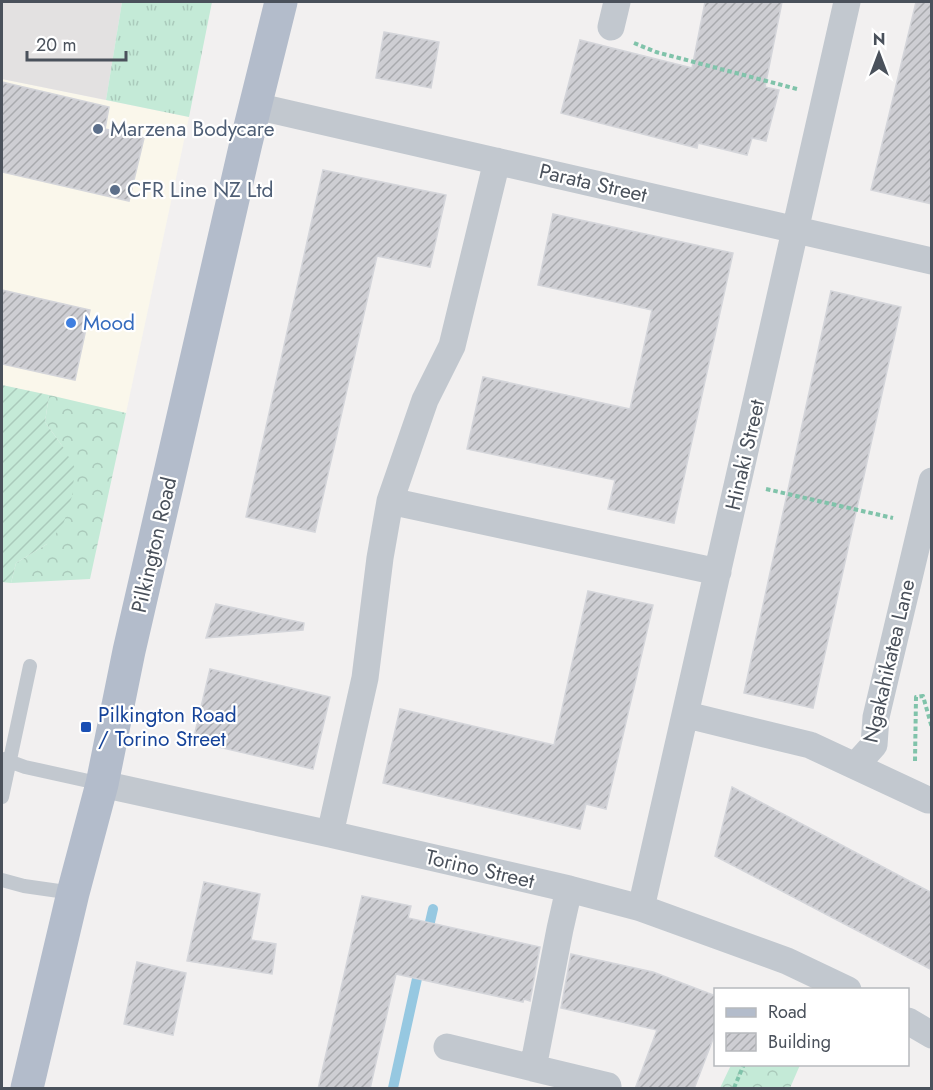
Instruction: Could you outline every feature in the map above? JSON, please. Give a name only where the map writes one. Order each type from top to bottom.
[{"type":"main road","name":"Pilkington Road","points":[[27,1089],[73,893],[102,784],[132,640],[280,2]]},
{"type":"street","name":"Hinaki Street","points":[[641,908],[687,715],[847,2]]},
{"type":"street","name":"Parata Street","points":[[255,106],[932,261]]},
{"type":"street","points":[[330,834],[365,678],[380,558],[390,501],[425,400],[452,346],[497,161]]},
{"type":"street","name":"Ngakahikatea Lane","points":[[855,766],[874,745],[876,717],[932,481]]},
{"type":"street","points":[[390,501],[718,572]]},
{"type":"street","name":"Ngakahikatea Lane","points":[[687,715],[810,745],[928,800]]},
{"type":"street","name":"Torino Street","points":[[102,784],[330,834],[569,889],[641,908],[787,961],[844,988]]},
{"type":"street","points":[[533,1068],[569,889]]},
{"type":"street","points":[[909,1022],[932,1035]]},
{"type":"street","points":[[447,1047],[608,1086]]},
{"type":"lane","points":[[2,797],[6,760],[30,666]]},
{"type":"lane","points":[[6,760],[26,767],[102,784]]},
{"type":"lane","points":[[2,880],[24,886],[73,893]]},
{"type":"path","points":[[618,23],[656,52],[804,91]]},
{"type":"path","points":[[739,483],[893,518]]},
{"type":"path","points":[[915,768],[916,697],[923,696],[932,728]]},
{"type":"path","points":[[735,1089],[744,1066]]},
{"type":"shaded area","points":[[2,2],[122,2],[106,100],[2,79]]},
{"type":"shaded area","points":[[2,79],[189,117],[126,413],[2,385]]},
{"type":"green space","points":[[122,2],[212,2],[189,117],[106,100]]},
{"type":"green space","points":[[2,385],[49,395],[45,422],[75,468],[72,496],[63,525],[47,544],[16,563],[11,583],[2,582]]},
{"type":"green space","points":[[49,395],[126,413],[90,579],[11,583],[16,563],[47,544],[63,447],[45,422]]},
{"type":"green space","points":[[730,1066],[800,1066],[790,1088],[720,1088]]},
{"type":"building","points":[[705,2],[782,2],[765,87],[779,90],[766,141],[752,138],[747,155],[698,143],[697,148],[561,113],[580,40],[692,68]]},
{"type":"building","points":[[916,2],[932,2],[932,204],[871,190]]},
{"type":"building","points":[[384,32],[439,42],[431,88],[376,78]]},
{"type":"building","points":[[2,82],[109,107],[105,129],[144,138],[129,201],[2,172]]},
{"type":"building","points":[[323,170],[446,195],[430,267],[377,256],[315,532],[246,517]]},
{"type":"building","points":[[553,214],[733,253],[674,523],[608,509],[615,480],[467,449],[483,377],[630,409],[652,310],[538,285]]},
{"type":"building","points":[[2,290],[90,310],[75,380],[2,364]]},
{"type":"building","points":[[831,291],[901,307],[813,708],[744,693]]},
{"type":"building","points":[[588,591],[653,605],[606,809],[586,804],[580,829],[383,783],[400,709],[554,745]]},
{"type":"building","points":[[216,604],[304,623],[303,630],[206,638]]},
{"type":"building","points":[[210,669],[330,697],[313,769],[193,741]]},
{"type":"building","points":[[732,787],[932,893],[932,970],[715,856]]},
{"type":"building","points":[[204,882],[260,894],[251,940],[276,944],[272,974],[187,961]]},
{"type":"building","points":[[362,896],[411,906],[408,918],[540,947],[530,1001],[524,999],[523,1002],[396,974],[370,1089],[318,1089]]},
{"type":"building","points":[[571,954],[653,972],[714,995],[714,1036],[694,1089],[635,1089],[657,1030],[561,1008]]},
{"type":"building","points":[[137,962],[186,973],[173,1035],[124,1024]]},
{"type":"waterway","points":[[427,935],[433,909]]},
{"type":"waterway","points":[[393,1088],[420,965]]},
{"type":"place","name":"Marzena Bodycare","points":[[98,129]]},
{"type":"place","name":"CFR Line NZ Ltd","points":[[115,190]]},
{"type":"place","name":"Mood","points":[[71,323]]},
{"type":"place","name":"Pilkington Road / Torino Street","points":[[86,727]]}]
